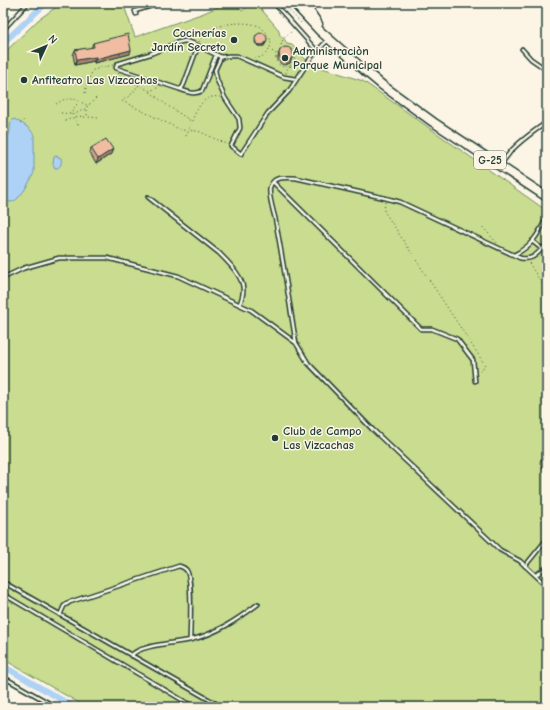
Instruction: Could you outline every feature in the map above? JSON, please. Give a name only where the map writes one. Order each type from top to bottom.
[{"type":"main road","name":"G-25","points":[[294,3],[312,24],[396,96],[547,198]]},
{"type":"main road","name":"G-25","points":[[304,3],[330,39]]},
{"type":"lane","points":[[3,30],[28,3]]},
{"type":"lane","points":[[136,14],[135,11],[161,3]]},
{"type":"lane","points":[[274,3],[317,51]]},
{"type":"lane","points":[[221,57],[216,70],[217,80],[225,98],[239,119],[240,128],[231,146],[241,154],[268,114],[289,91],[306,64],[330,39]]},
{"type":"lane","points":[[216,55],[202,91],[197,93],[179,90],[116,68],[117,64],[185,41],[221,57],[237,56],[285,78],[296,79]]},
{"type":"lane","points":[[179,90],[184,84],[198,46]]},
{"type":"lane","points":[[522,49],[531,59],[547,70]]},
{"type":"lane","points":[[501,166],[508,154],[514,148],[547,122]]},
{"type":"lane","points":[[547,244],[532,258],[520,258],[400,202],[296,178],[278,178],[273,182],[269,189],[296,343],[308,363],[372,429],[500,550],[520,561],[547,586]]},
{"type":"lane","points":[[273,182],[421,329],[432,329],[457,339],[473,360],[475,381]]},
{"type":"lane","points":[[148,197],[219,252],[235,270],[242,283],[243,291],[240,304]]},
{"type":"lane","points":[[513,255],[523,250],[536,238],[547,217]]},
{"type":"lane","points":[[532,241],[542,249]]},
{"type":"lane","points":[[3,278],[24,268],[59,258],[107,258],[178,276],[240,304],[296,343]]},
{"type":"lane","points":[[525,566],[547,539]]},
{"type":"lane","points":[[60,615],[64,606],[70,602],[179,566],[184,568],[187,572],[190,582],[190,640]]},
{"type":"lane","points":[[536,575],[547,567]]},
{"type":"lane","points":[[3,582],[222,707]]},
{"type":"lane","points":[[3,594],[194,707]]},
{"type":"lane","points":[[132,656],[134,652],[141,649],[190,640],[210,634],[238,619],[258,604]]},
{"type":"lane","points":[[3,677],[56,707]]},
{"type":"path","points":[[287,3],[284,5],[301,23],[304,21],[292,8],[298,3]]},
{"type":"path","points":[[315,3],[317,5],[319,3]]},
{"type":"path","points":[[198,46],[200,39],[209,30],[223,25],[239,23],[250,24],[261,28],[266,32],[271,43],[269,49],[262,57],[251,58]]},
{"type":"path","points":[[282,49],[282,41],[296,28]]},
{"type":"path","points":[[269,49],[276,54]]},
{"type":"path","points":[[285,78],[286,71],[290,67],[293,60],[293,55],[290,51],[285,49],[280,50],[276,54],[278,64],[283,67],[290,65]]},
{"type":"path","points":[[293,60],[301,61],[306,64]]},
{"type":"path","points":[[85,93],[87,83],[93,70],[117,64]]},
{"type":"path","points":[[116,68],[118,75],[150,91],[168,106],[192,122]]},
{"type":"path","points":[[143,78],[133,93],[122,101],[181,130],[198,131],[231,146]]},
{"type":"path","points":[[150,91],[162,84]]},
{"type":"path","points":[[186,136],[196,110],[207,99],[215,96],[225,98]]},
{"type":"path","points":[[87,105],[96,98]]},
{"type":"path","points":[[56,104],[65,99],[74,99],[87,105]]},
{"type":"path","points":[[72,114],[75,106],[79,102]]},
{"type":"path","points":[[87,105],[88,116]]},
{"type":"path","points":[[72,114],[76,114],[87,108]]},
{"type":"path","points":[[61,113],[66,112],[72,114],[78,125]]},
{"type":"path","points":[[65,121],[78,116],[99,118]]},
{"type":"path","points":[[20,124],[25,119]]},
{"type":"path","points":[[385,198],[384,211],[484,365],[475,381]]},
{"type":"path","points":[[480,224],[506,251]]},
{"type":"path","points":[[527,259],[547,292]]},
{"type":"path","points":[[547,284],[547,292]]},
{"type":"green space","name":"Club de Campo Las Vizcachas","points":[[62,3],[123,3],[135,37],[204,13],[227,3],[235,3],[242,11],[252,3],[256,3],[279,30],[280,35],[287,44],[292,45],[310,64],[363,81],[547,211],[547,707],[86,707],[3,659],[3,54],[38,20]]},
{"type":"water","points":[[14,119],[33,132],[34,172],[22,194],[12,202],[3,199],[3,141],[10,132],[11,122]]},
{"type":"water","points":[[56,156],[61,158],[61,164],[59,167],[55,168],[53,164],[54,157]]},
{"type":"building","points":[[259,33],[263,33],[267,39],[263,45],[259,45],[255,41],[255,37]]},
{"type":"building","points":[[128,34],[131,50],[96,59],[96,57],[77,60],[75,50],[94,47],[93,43]]},
{"type":"building","name":"Administraciòn Parque Municipal","points":[[286,47],[291,49],[293,54],[291,59],[286,61],[281,59],[279,54],[281,49]]},
{"type":"building","points":[[106,139],[113,149],[98,159],[91,148]]},
{"type":"building","points":[[547,455],[547,463],[544,464],[541,459]]},
{"type":"waterway","points":[[3,43],[46,3]]},
{"type":"waterway","points":[[3,666],[74,707]]},
{"type":"place","name":"Cocinerías Jardín Secreto","points":[[234,40]]},
{"type":"place","name":"Administraciòn Parque Municipal","points":[[285,58]]},
{"type":"place","name":"Anfiteatro Las Vizcachas","points":[[24,80]]},
{"type":"place","name":"Club de Campo Las Vizcachas","points":[[275,438]]}]
